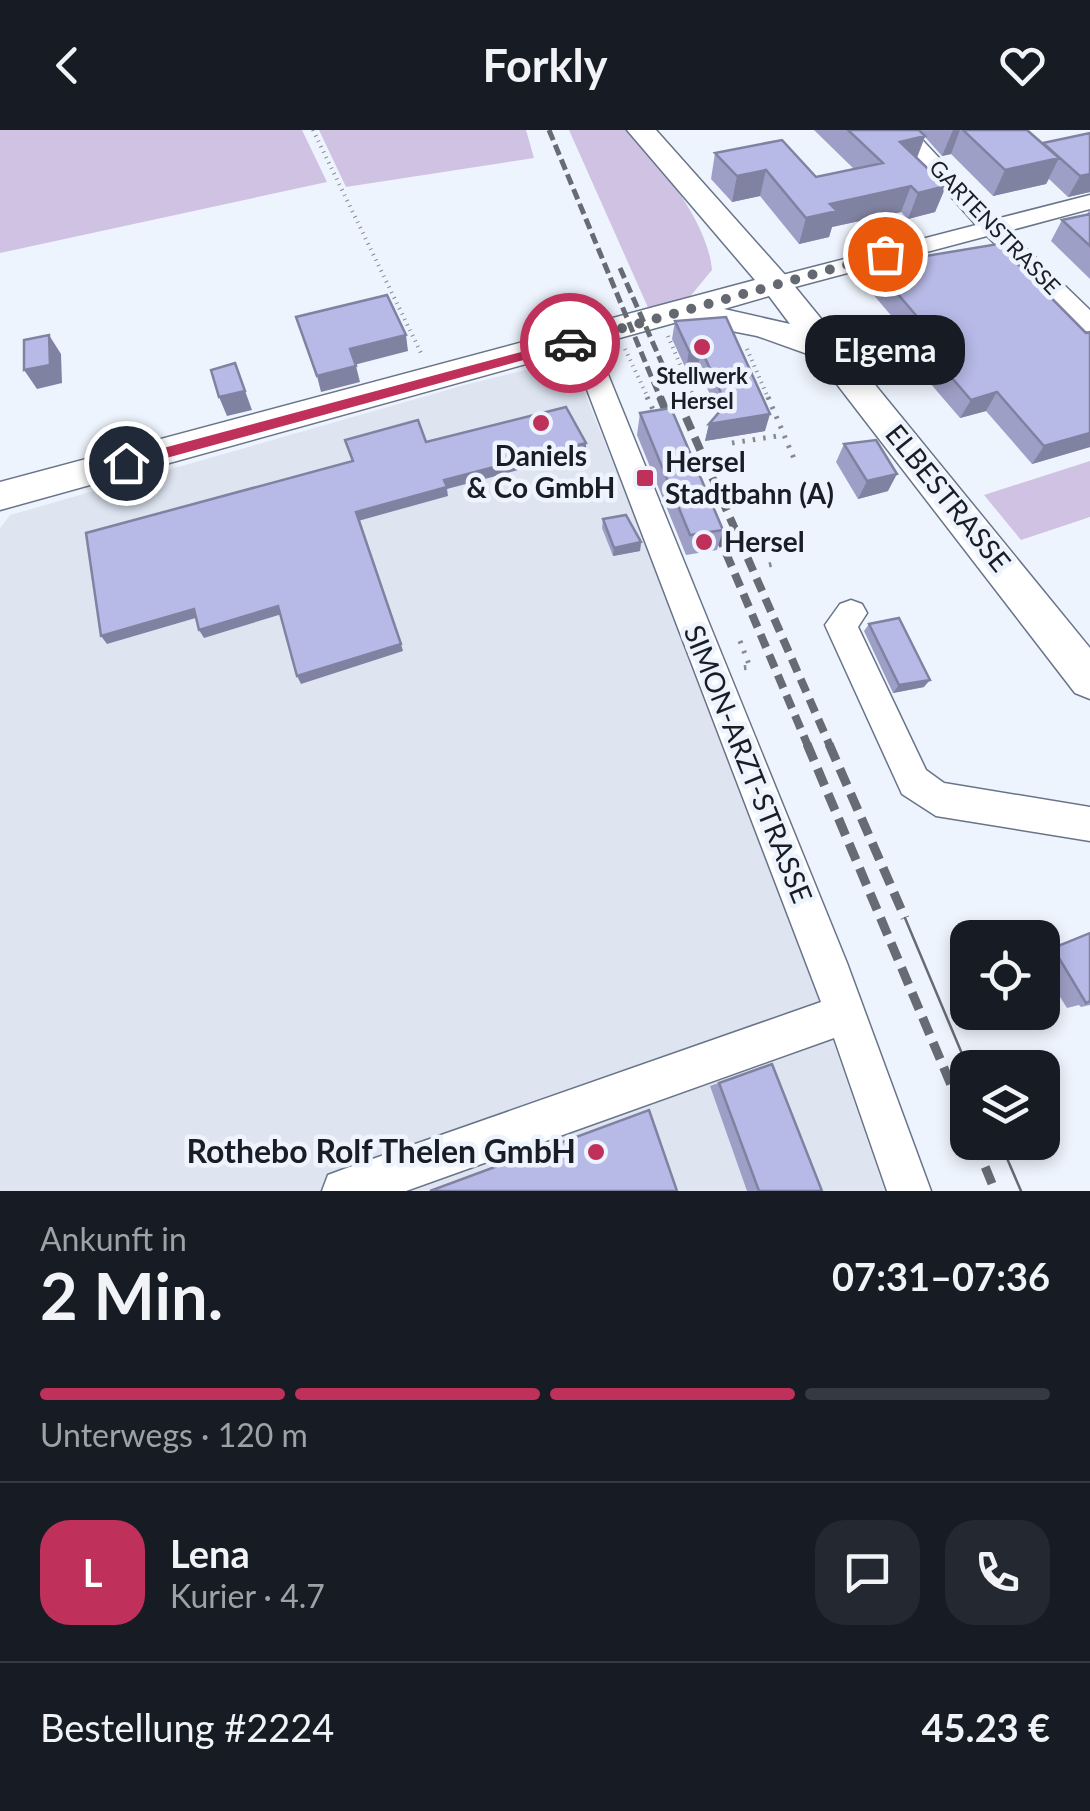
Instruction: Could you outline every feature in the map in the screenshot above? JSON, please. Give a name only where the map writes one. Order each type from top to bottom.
[{"type":"main road","name":"ELBESTRASSE","points":[[641,130],[776,284],[1090,680]]},
{"type":"main road","name":"ELBESTRASSE","points":[[684,318],[719,267],[718,250],[686,182]]},
{"type":"main road","points":[[0,496],[432,378],[684,318],[776,284]]},
{"type":"main road","points":[[684,318],[762,326],[827,350]]},
{"type":"street","name":"GARTENSTRASSE","points":[[902,130],[990,226],[1090,324]]},
{"type":"street","points":[[776,284],[1090,202]]},
{"type":"street","name":"SIMON-ARZT-STRASSE","points":[[581,340],[844,1014],[909,1191]]},
{"type":"street","points":[[851,614],[841,624],[914,782],[936,800],[1090,824]]},
{"type":"street","points":[[344,1191],[844,1014]]},
{"type":"path","points":[[314,130],[432,378]]},
{"type":"path","points":[[684,318],[687,382],[698,408]]},
{"type":"path","points":[[624,346],[662,431]]},
{"type":"path","points":[[754,370],[795,461]]},
{"type":"path","points":[[687,382],[721,376]]},
{"type":"path","points":[[732,443],[784,434]]},
{"type":"shaded area","points":[[0,130],[302,130],[327,182],[0,253]]},
{"type":"shaded area","points":[[319,130],[526,130],[534,158],[346,187]]},
{"type":"shaded area","points":[[569,130],[631,130],[669,178],[702,233],[712,270],[688,299],[650,312]]},
{"type":"shaded area","points":[[571,359],[752,807],[885,1191],[0,1191],[0,528],[10,515],[468,384]]},
{"type":"shaded area","points":[[1090,461],[1090,517],[1021,540],[984,495]]},
{"type":"building","points":[[848,130],[919,130],[925,136],[900,142],[946,186],[918,193],[911,186],[830,204],[837,211],[806,218],[766,170],[737,176],[715,153],[782,140],[816,177],[883,163]]},
{"type":"building","points":[[963,130],[1027,130],[1059,158],[1005,170]]},
{"type":"building","points":[[1090,133],[1090,174],[1080,176],[1043,143]]},
{"type":"building","points":[[1090,214],[1090,246],[1062,220]]},
{"type":"building","points":[[998,244],[1086,333],[1090,332],[1090,433],[1044,446],[997,392],[971,400],[940,364],[954,360],[880,273],[885,272],[876,263],[915,252],[920,257]]},
{"type":"building","points":[[387,295],[406,335],[350,349],[356,366],[317,376],[296,317]]},
{"type":"building","points":[[726,317],[770,414],[709,424],[726,404],[701,349],[689,351],[675,321]]},
{"type":"building","points":[[49,335],[50,365],[24,370],[24,340]]},
{"type":"building","points":[[235,363],[245,391],[219,397],[211,370]]},
{"type":"building","points":[[566,407],[586,443],[444,480],[447,487],[356,512],[401,644],[297,676],[278,606],[199,630],[194,609],[101,636],[86,533],[353,461],[345,440],[418,420],[426,442]]},
{"type":"building","points":[[671,408],[723,530],[690,535],[640,413]]},
{"type":"building","points":[[876,440],[897,474],[867,481],[844,444]]},
{"type":"building","points":[[626,515],[641,542],[614,548],[603,519]]},
{"type":"building","points":[[899,618],[930,680],[899,685],[869,624]]},
{"type":"building","points":[[1090,933],[1090,1001],[1086,1003],[1060,960],[1060,945]]},
{"type":"building","points":[[772,1064],[822,1191],[759,1191],[719,1083]]},
{"type":"building","name":"Rothebo Rolf Thelen GmbH","points":[[649,1110],[677,1191],[430,1191]]},
{"type":"tram line","points":[[905,918],[960,1050]]},
{"type":"tram line","points":[[1008,1160],[1021,1191]]},
{"type":"railway","points":[[549,130],[661,400]]},
{"type":"railway","points":[[620,268],[678,400]]},
{"type":"railway","points":[[660,397],[676,435]]},
{"type":"railway","points":[[677,397],[830,746]]},
{"type":"railway","points":[[709,513],[808,746]]},
{"type":"railway","points":[[807,744],[950,1082]]},
{"type":"railway","points":[[829,744],[905,918]]},
{"type":"railway","points":[[982,1160],[995,1191]]},
{"type":"way so far","points":[[570,343],[885,254]]},
{"type":"place","name":"Elgema","points":[[885,254]]},
{"type":"place","name":"Stellwerk Hersel","points":[[702,347]]},
{"type":"place","name":"Daniels & Co GmbH","points":[[541,423]]},
{"type":"place","name":"Hersel Stadtbahn (A)","points":[[645,478]]},
{"type":"place","name":"Hersel","points":[[704,542]]},
{"type":"place","name":"Rothebo Rolf Thelen GmbH","points":[[596,1152]]},
{"type":"route","points":[[126,463],[570,343]]}]
